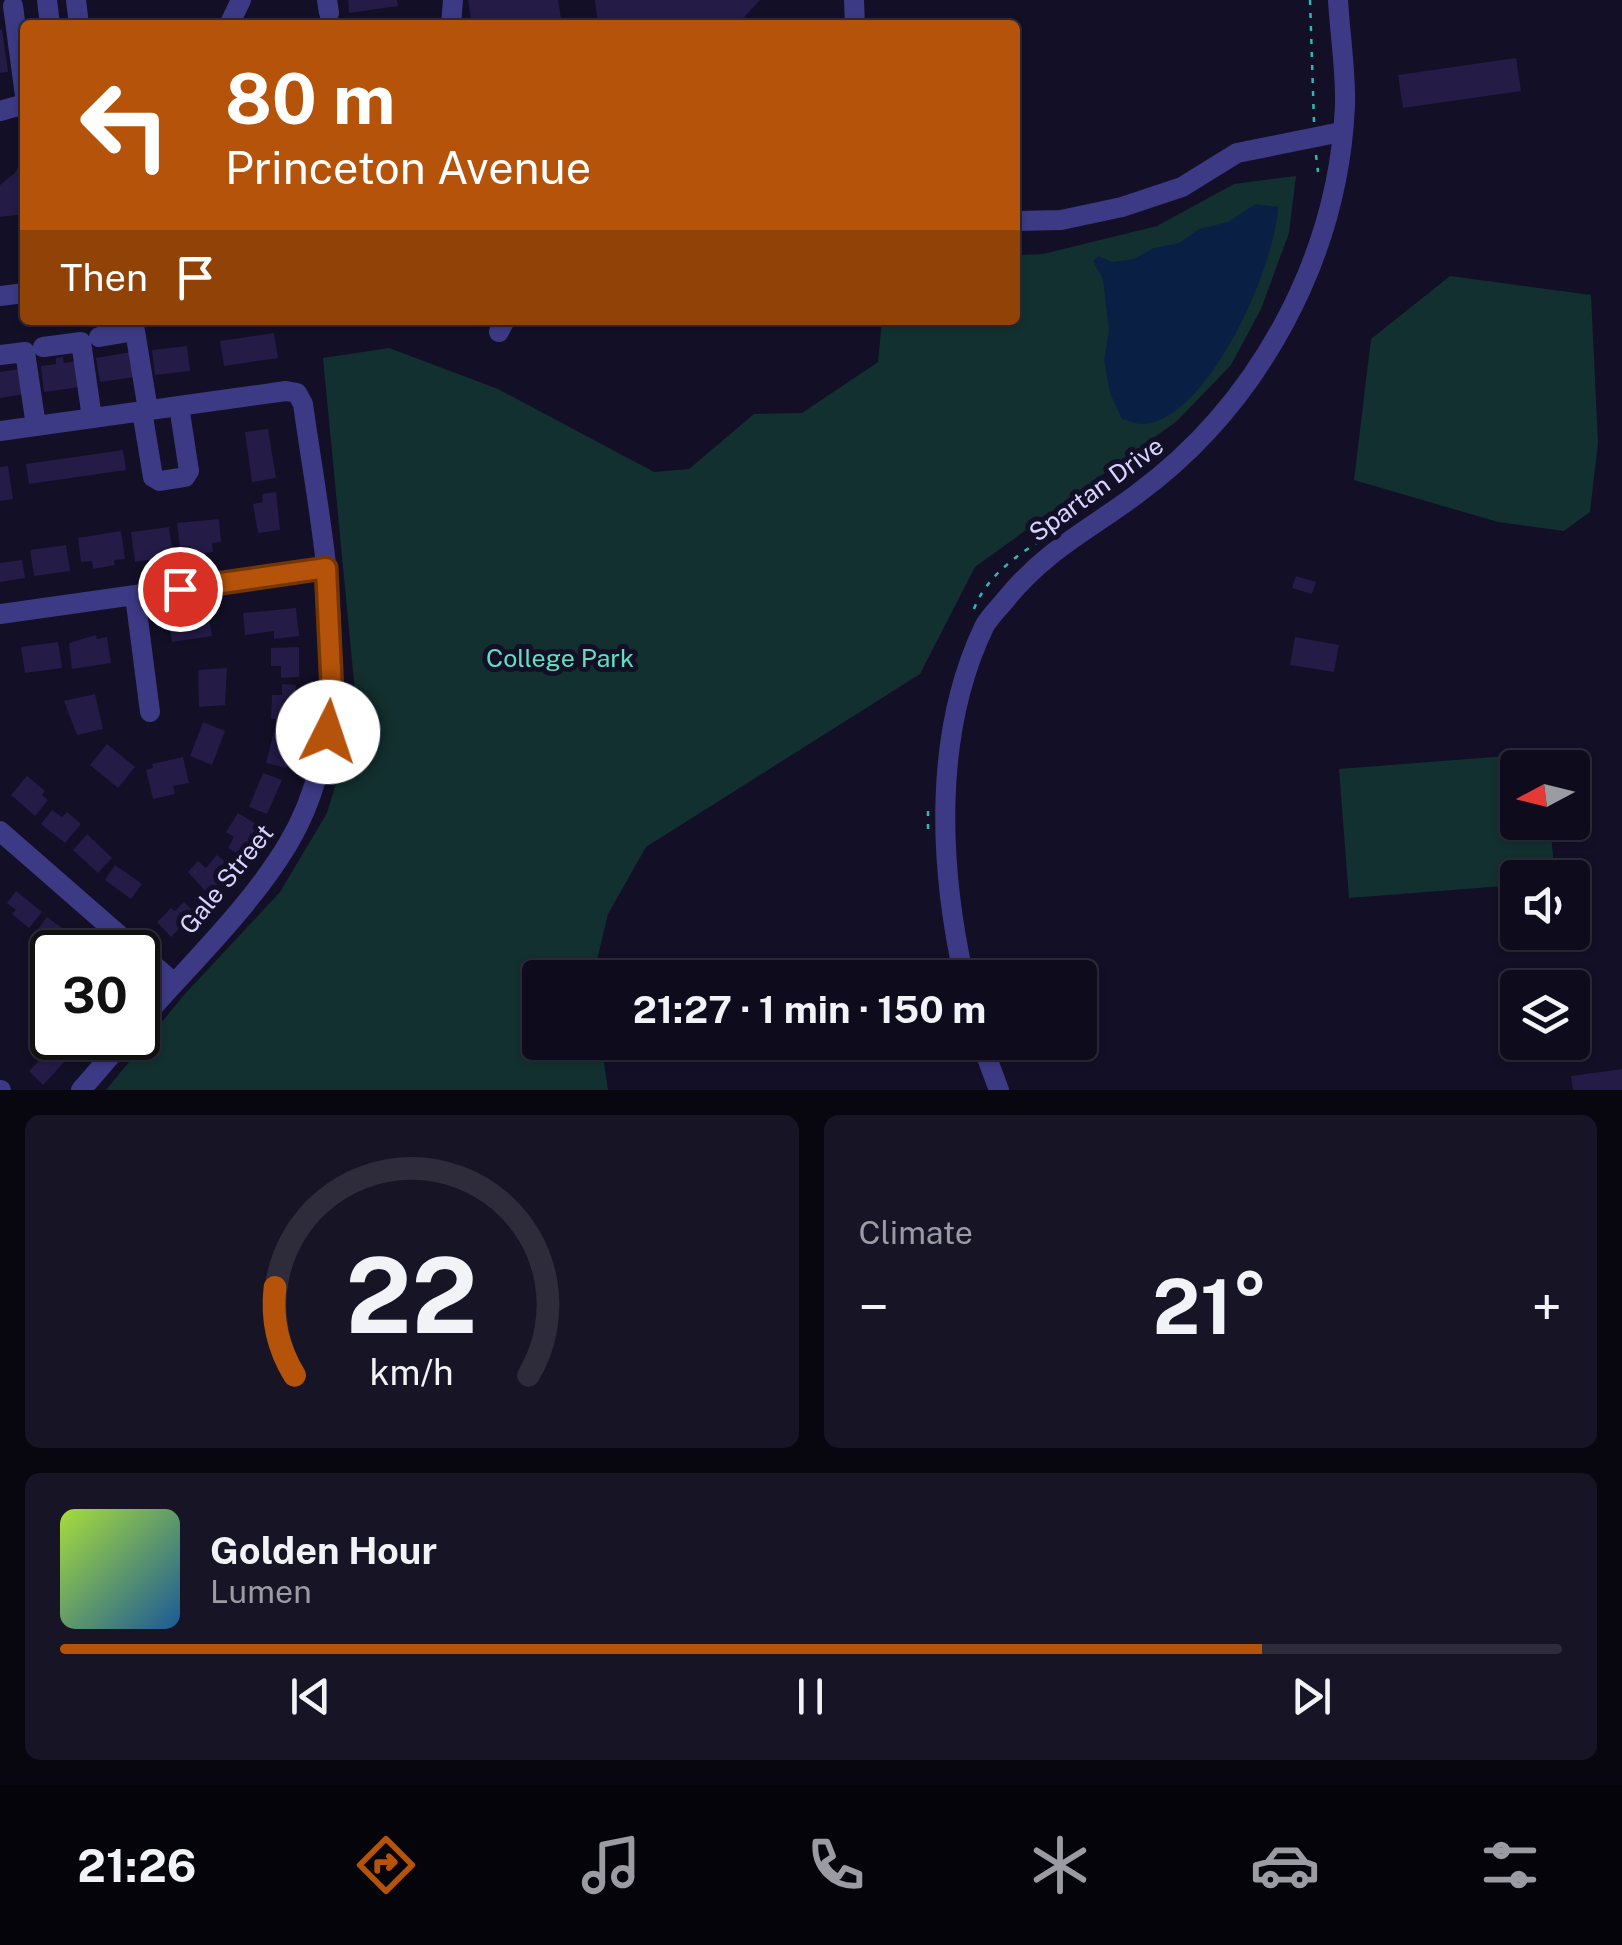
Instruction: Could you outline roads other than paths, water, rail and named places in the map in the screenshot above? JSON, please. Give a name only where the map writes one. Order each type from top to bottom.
[{"type":"street","name":"Spartan Drive","points":[[960,960],[952,924],[947,778],[955,716],[985,625],[1028,572],[1062,543],[1178,462],[1225,410],[1278,338],[1320,250],[1344,106],[1338,0]]},
{"type":"street","points":[[12,6],[20,61]]},
{"type":"street","points":[[1020,221],[1062,220],[1122,207],[1182,187],[1237,153],[1340,132]]},
{"type":"street","points":[[0,432],[36,426],[92,418],[145,411],[180,406],[189,471],[186,477],[160,481],[153,477],[145,411],[136,331],[99,337]]},
{"type":"street","points":[[44,348],[81,342],[92,418]]},
{"type":"street","points":[[0,355],[25,352],[36,426]]},
{"type":"street","name":"Gale Street","points":[[160,998],[272,869],[306,810],[328,732],[332,692],[326,568],[302,404],[297,393],[180,406]]},
{"type":"street","points":[[0,614],[326,568]]},
{"type":"street","points":[[135,596],[150,712]]},
{"type":"street","points":[[0,831],[174,982]]},
{"type":"street","points":[[81,1090],[107,1060]]},
{"type":"street","points":[[988,1060],[999,1090]]},
{"type":"water","points":[[1256,204],[1278,207],[1266,264],[1235,334],[1215,367],[1193,395],[1169,415],[1145,424],[1122,419],[1110,393],[1104,360],[1109,331],[1103,279],[1093,261],[1098,256],[1112,262],[1134,259],[1154,248],[1179,243],[1199,229],[1228,222]]},
{"type":"park label","name":"College Park","points":[[560,658]]}]
